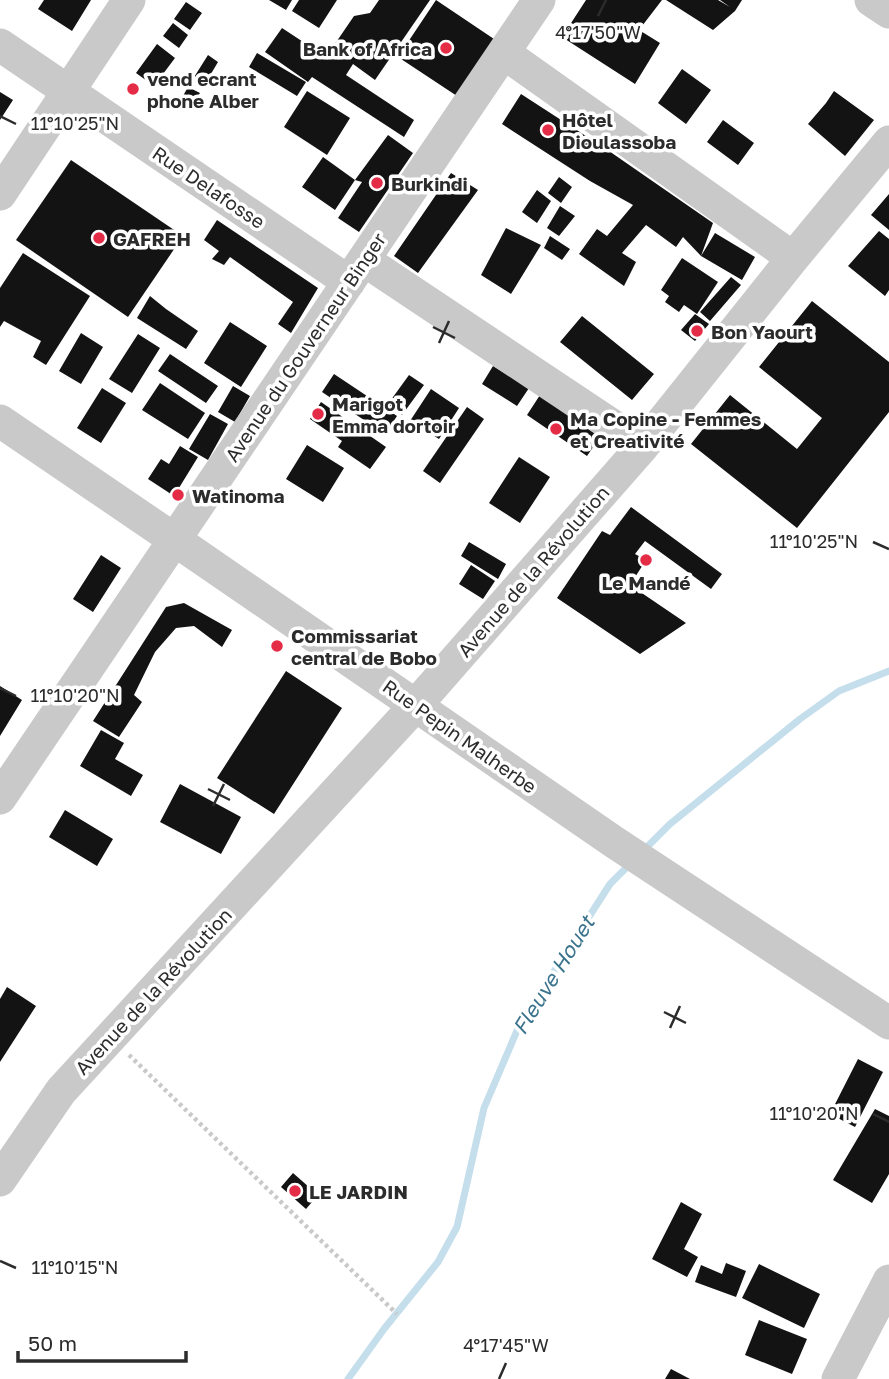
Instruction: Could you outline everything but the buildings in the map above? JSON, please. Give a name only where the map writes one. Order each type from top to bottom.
[{"type":"street","points":[[0,194],[129,0]]},
{"type":"street","points":[[871,0],[889,12]]},
{"type":"street","name":"Avenue du Gouverneur Binger","points":[[0,799],[504,53],[532,2]]},
{"type":"street","name":"Rue Delafosse","points":[[0,45],[357,271],[643,446]]},
{"type":"street","points":[[504,53],[793,258]]},
{"type":"street","name":"Avenue de la Révolution","points":[[0,1180],[61,1091],[416,705],[643,446],[889,142]]},
{"type":"street","name":"Rue Pepin Malherbe","points":[[0,421],[614,842],[889,1023]]},
{"type":"street","points":[[838,1379],[889,1281]]},
{"type":"path","points":[[110,1037],[397,1314]]},
{"type":"waterway","name":"Fleuve Houet","points":[[642,852],[670,824],[800,719],[839,691],[889,671]]},
{"type":"waterway","name":"Fleuve Houet","points":[[348,1379],[438,1262],[457,1227],[484,1108],[519,1026],[610,884],[631,863]]},
{"type":"place","name":"Bank of Africa","points":[[446,48]]},
{"type":"place","name":"vend ecrant phone Alber","points":[[133,89]]},
{"type":"place","name":"Hôtel Dioulassoba","points":[[548,130]]},
{"type":"place","name":"Burkindi","points":[[377,183]]},
{"type":"place","name":"GAFREH","points":[[99,238]]},
{"type":"place","name":"Bon Yaourt","points":[[697,331]]},
{"type":"place","name":"Marigot Emma dortoir","points":[[318,414]]},
{"type":"place","name":"Ma Copine - Femmes et Creativité","points":[[556,429]]},
{"type":"place","name":"Watinoma","points":[[178,495]]},
{"type":"place","name":"Le Mandé","points":[[646,560]]},
{"type":"place","name":"Commissariat central de Bobo","points":[[277,646]]},
{"type":"place","name":"LE JARDIN","points":[[295,1191]]}]
